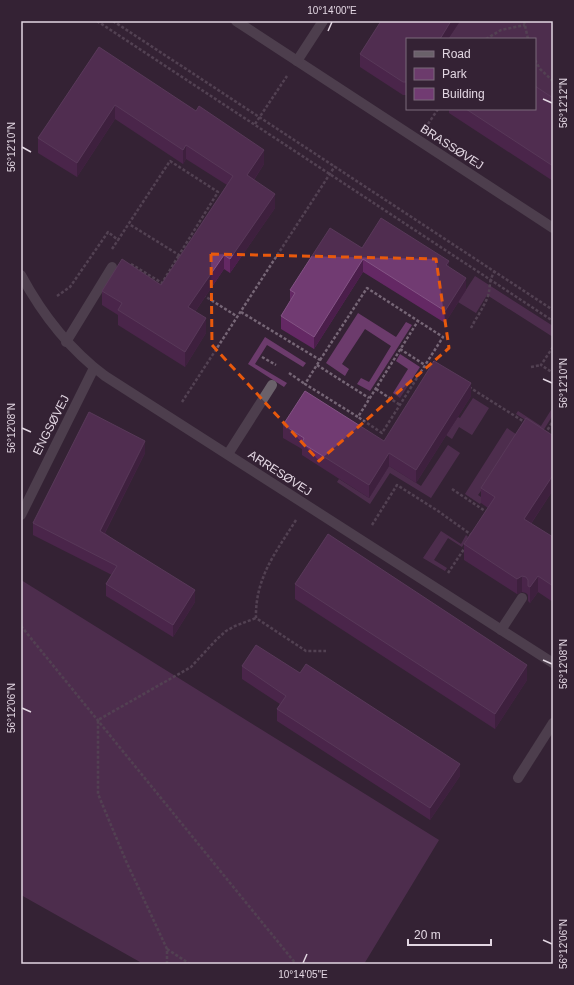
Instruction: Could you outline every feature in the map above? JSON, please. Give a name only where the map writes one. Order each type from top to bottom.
[{"type":"street","name":"BRASSØVEJ","points":[[236,21],[553,228]]},
{"type":"street","points":[[297,61],[323,21]]},
{"type":"street","points":[[66,342],[112,267]]},
{"type":"street","name":"ARRESØVEJ","points":[[21,275],[40,307],[66,342],[94,368],[553,663]]},
{"type":"street","name":"ENGSØVEJ","points":[[21,515],[94,368]]},
{"type":"street","points":[[228,454],[272,385]]},
{"type":"street","points":[[501,630],[522,598]]},
{"type":"street","points":[[518,778],[553,723]]},
{"type":"path","points":[[97,21],[553,321]]},
{"type":"path","points":[[113,21],[553,310]]},
{"type":"path","points":[[524,21],[528,38]]},
{"type":"path","points":[[488,38],[501,30],[525,25]]},
{"type":"path","points":[[255,124],[297,61]]},
{"type":"path","points":[[536,62],[540,69],[553,81]]},
{"type":"path","points":[[111,251],[170,161],[218,192],[162,283],[130,263]]},
{"type":"path","points":[[179,406],[335,166]]},
{"type":"path","points":[[129,224],[179,255]]},
{"type":"path","points":[[40,307],[70,287],[108,232],[118,240]]},
{"type":"path","points":[[471,328],[488,296],[490,279],[495,271]]},
{"type":"path","points":[[366,288],[418,321],[442,337],[382,433],[305,384],[366,288]]},
{"type":"path","points":[[202,294],[238,317]]},
{"type":"path","points":[[241,312],[320,360]]},
{"type":"path","points":[[358,418],[418,321]]},
{"type":"path","points":[[531,367],[541,365],[553,347]]},
{"type":"path","points":[[400,349],[425,365]]},
{"type":"path","points":[[550,352],[553,355]]},
{"type":"path","points":[[428,360],[434,364]]},
{"type":"path","points":[[317,365],[370,398]]},
{"type":"path","points":[[541,365],[553,373]]},
{"type":"path","points":[[464,384],[530,426]]},
{"type":"path","points":[[376,388],[400,405]]},
{"type":"path","points":[[544,435],[553,421]]},
{"type":"path","points":[[370,528],[397,485],[438,511],[473,536],[445,577]]},
{"type":"path","points":[[452,489],[493,516]]},
{"type":"path","points":[[256,618],[258,590],[263,576],[306,505]]},
{"type":"path","points":[[256,618],[306,651],[326,651]]},
{"type":"path","points":[[98,720],[191,667],[226,631],[256,618]]},
{"type":"path","points":[[21,626],[296,964]]},
{"type":"path","points":[[98,720],[98,794],[126,862],[167,949],[167,964]]},
{"type":"path","points":[[167,949],[190,964]]},
{"type":"highlighted area","points":[[211,254],[436,259],[449,348],[319,461],[212,345]]},
{"type":"green space","points":[[460,21],[553,21],[553,113],[536,102],[536,38],[449,38]]},
{"type":"green space","points":[[475,276],[553,326],[553,337],[487,295],[476,313],[458,302]]},
{"type":"green space","points":[[358,313],[396,337],[406,322],[412,325],[370,391],[357,384],[361,378],[369,382],[391,346],[365,329],[342,364],[349,369],[345,376],[326,363]]},
{"type":"green space","points":[[265,337],[306,363],[303,367],[267,345],[255,364],[287,383],[284,387],[248,364]]},
{"type":"green space","points":[[400,354],[420,367],[400,398],[393,393],[408,369],[396,361]]},
{"type":"green space","points":[[473,398],[489,408],[472,435],[459,427],[452,439],[446,435],[458,417],[460,418]]},
{"type":"green space","points":[[553,407],[553,415],[543,431],[516,414],[518,411],[541,426]]},
{"type":"green space","points":[[507,428],[520,437],[478,495],[484,499],[480,504],[465,494]]},
{"type":"green space","points":[[448,445],[460,453],[431,498],[390,473],[370,504],[337,482],[339,479],[369,498],[389,466],[421,486]]},
{"type":"green space","points":[[441,531],[461,544],[466,535],[468,537],[462,547],[448,538],[434,560],[447,568],[445,571],[423,558]]},
{"type":"green space","points":[[21,580],[439,840],[364,964],[139,964],[140,962],[21,895]]},
{"type":"building","points":[[381,21],[451,21],[441,38],[406,38],[406,82],[403,82],[360,54]]},
{"type":"building","points":[[99,47],[196,111],[199,106],[264,150],[247,175],[275,194],[230,259],[224,255],[188,307],[206,318],[185,352],[118,310],[122,303],[102,291],[122,259],[161,285],[233,176],[186,145],[183,150],[115,105],[77,163],[38,138]]},
{"type":"building","points":[[536,87],[553,98],[553,166],[468,110],[536,110]]},
{"type":"building","points":[[381,218],[449,261],[446,265],[466,278],[445,311],[363,259],[314,337],[281,316],[295,293],[290,290],[330,228],[362,248]]},
{"type":"building","points":[[434,361],[471,383],[416,470],[389,453],[369,485],[302,443],[304,438],[283,425],[305,391],[384,441]]},
{"type":"building","points":[[89,412],[145,441],[100,531],[195,590],[173,625],[106,584],[117,566],[33,523]]},
{"type":"building","points":[[526,418],[552,435],[553,433],[553,475],[524,519],[553,537],[553,586],[538,576],[530,587],[528,586],[528,580],[526,577],[522,576],[517,579],[464,544],[495,497],[481,488]]},
{"type":"building","points":[[328,534],[527,665],[495,714],[295,584]]},
{"type":"building","points":[[256,645],[300,673],[306,664],[460,764],[430,808],[277,709],[286,696],[242,666]]}]
